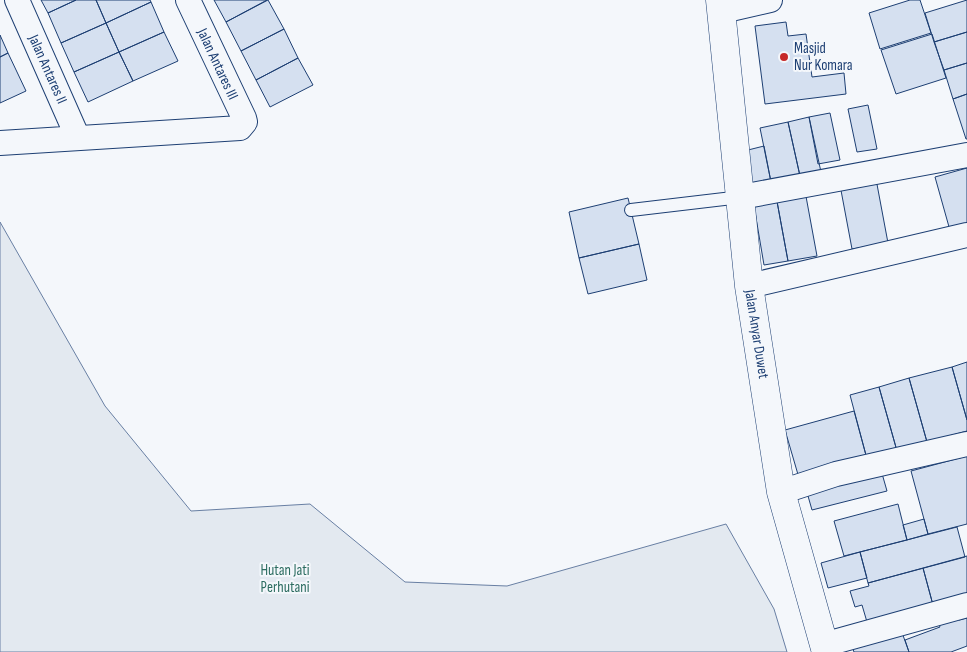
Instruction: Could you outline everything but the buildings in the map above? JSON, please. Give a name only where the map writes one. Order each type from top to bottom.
[{"type":"street","name":"Jalan Antares II","points":[[17,0],[78,138]]},
{"type":"street","name":"Jalan Antares III","points":[[78,138],[240,128],[245,122],[188,0]]},
{"type":"street","points":[[721,5],[770,0]]},
{"type":"street","name":"Jalan Anyar Duwet","points":[[721,5],[749,286],[782,492],[824,648]]},
{"type":"street","points":[[0,143],[78,138]]},
{"type":"street","points":[[741,197],[967,155]]},
{"type":"street","points":[[749,286],[967,236]]},
{"type":"street","points":[[782,492],[836,474],[967,444]]},
{"type":"street","points":[[824,648],[967,605]]},
{"type":"lane","points":[[631,210],[741,197]]},
{"type":"green space","name":"Hutan Jati Perhutani","points":[[0,222],[105,406],[191,511],[310,504],[405,582],[507,586],[726,524],[774,609],[787,652],[0,652]]},
{"type":"place","name":"Masjid Nur Komara","points":[[784,57]]}]
